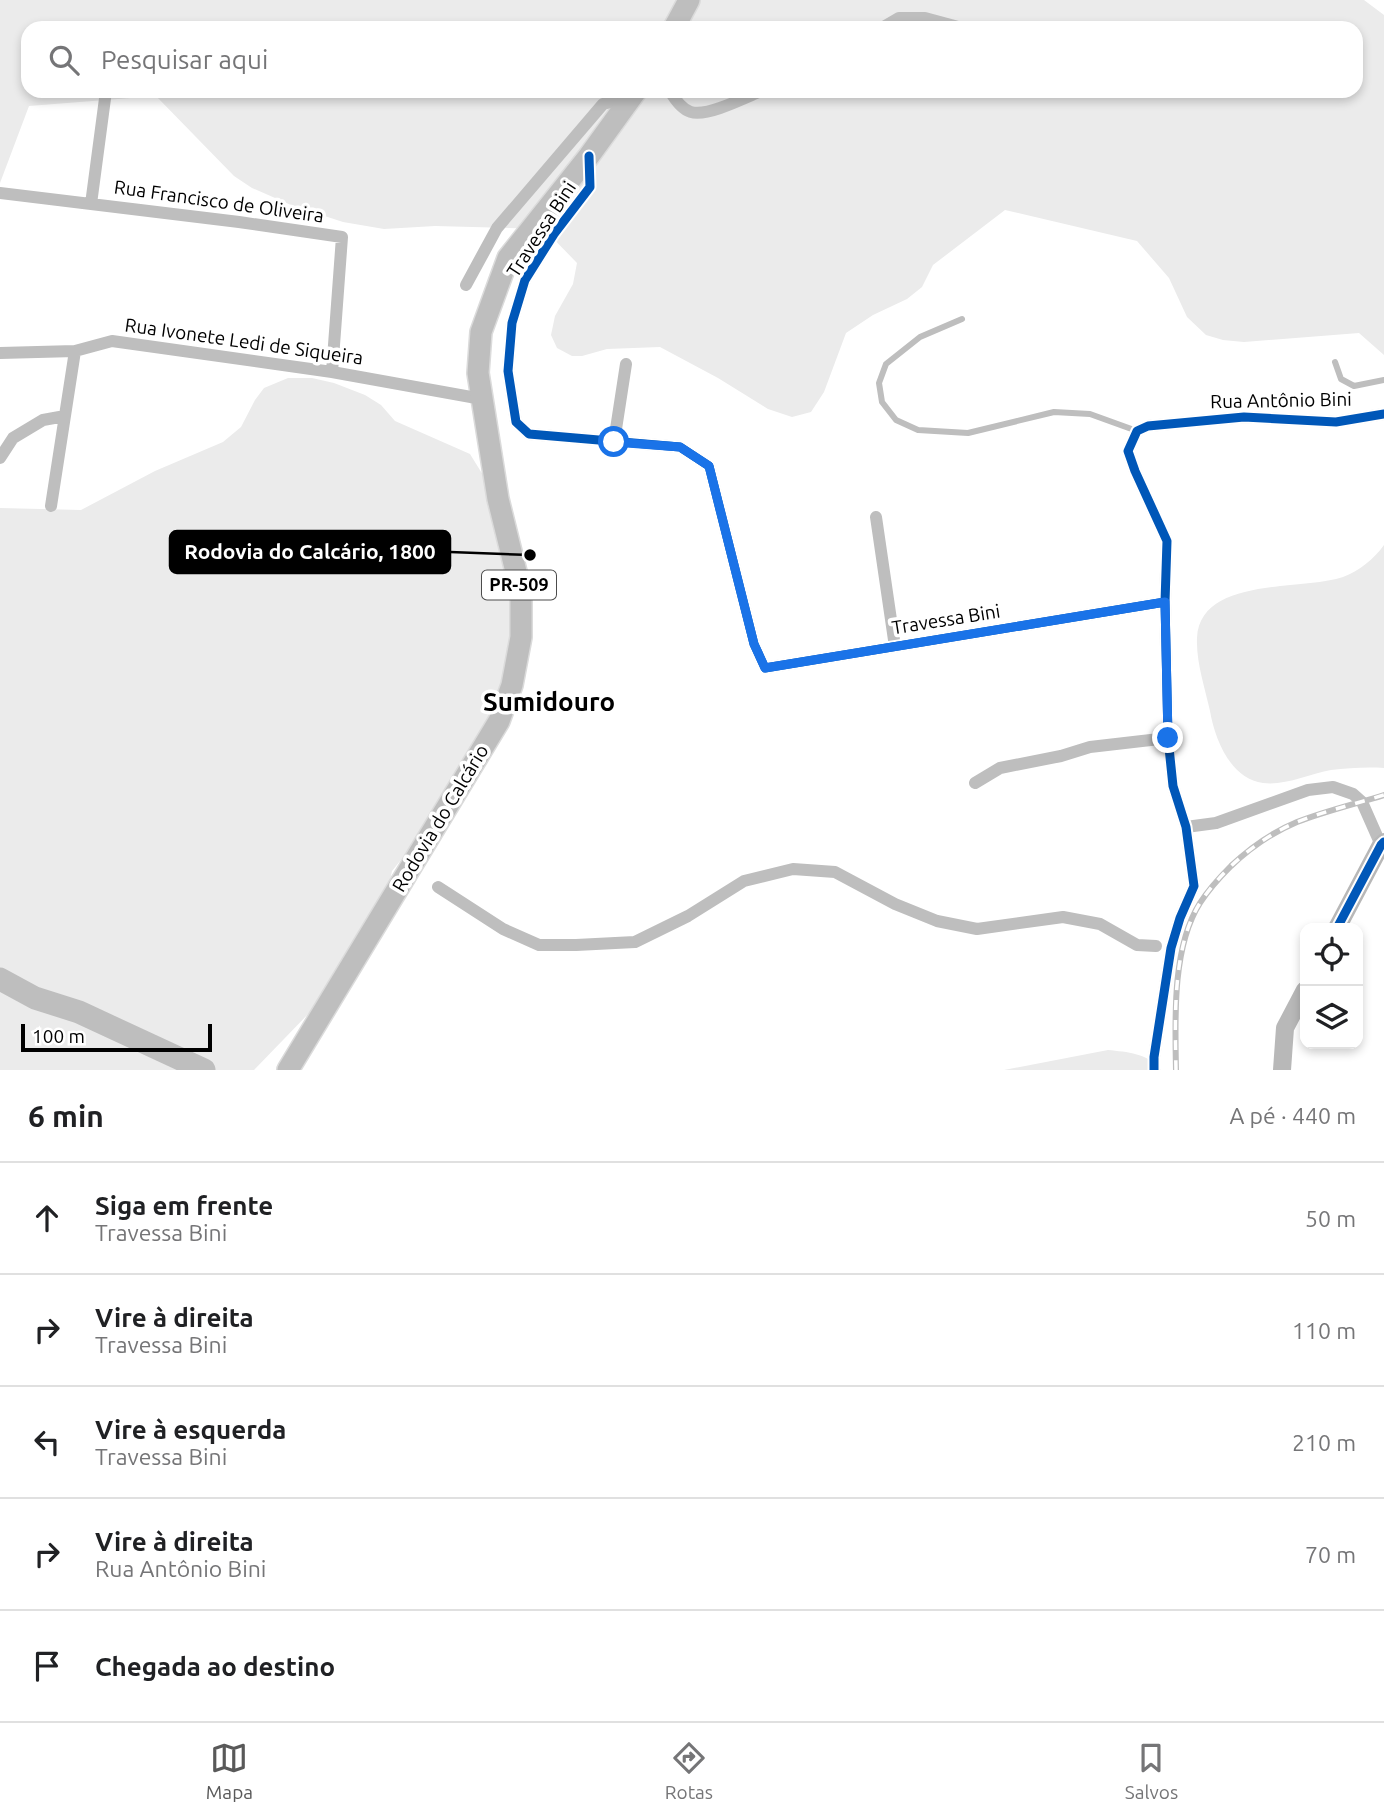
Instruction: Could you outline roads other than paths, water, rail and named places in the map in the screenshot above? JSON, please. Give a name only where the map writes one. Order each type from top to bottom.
[{"type":"main road","points":[[678,21],[689,0]]},
{"type":"main road","name":"Rodovia do Calcário","points":[[288,1070],[499,721],[512,685],[521,637],[521,592],[498,499],[478,373],[481,332],[508,258],[589,156],[630,98]]},
{"type":"street","points":[[894,21],[899,18],[925,18],[936,21]]},
{"type":"street","name":"Rua Francisco de Oliveira","points":[[91,204],[105,98]]},
{"type":"street","points":[[466,285],[497,228],[603,103],[618,98]]},
{"type":"street","points":[[674,98],[679,105],[691,112],[702,114],[745,98]]},
{"type":"street","name":"Travessa Bini","points":[[589,156],[590,187],[554,234],[525,280],[512,323],[508,371],[516,422],[529,434],[680,447],[709,466],[754,644],[765,668],[1165,602]]},
{"type":"street","name":"Rua Francisco de Oliveira","points":[[0,193],[342,237],[332,372]]},
{"type":"street","name":"Rua Ivonete Ledi de Siqueira","points":[[0,353],[75,351],[112,341],[332,372],[482,399]]},
{"type":"street","points":[[51,506],[75,351]]},
{"type":"street","points":[[614,442],[626,364]]},
{"type":"street","name":"Rua Antônio Bini","points":[[1137,430],[1149,426],[1244,417],[1336,422],[1384,414]]},
{"type":"street","points":[[0,458],[13,438],[43,420],[65,415]]},
{"type":"street","points":[[1137,430],[1128,451],[1167,541],[1165,602],[1168,738],[1173,786],[1186,827],[1194,886],[1171,948],[1154,1070]]},
{"type":"street","points":[[876,517],[895,647]]},
{"type":"street","points":[[975,783],[1000,768],[1061,757],[1090,747],[1168,738]]},
{"type":"street","points":[[1186,827],[1216,823],[1308,790],[1333,787],[1353,794],[1362,802],[1382,844],[1340,923]]},
{"type":"street","points":[[438,887],[503,929],[539,945],[635,942],[688,916],[744,881],[793,869],[835,872],[895,904],[937,920],[977,929],[1063,917],[1100,924],[1137,945],[1156,946]]},
{"type":"street","points":[[1282,1070],[1285,1028],[1300,1000]]},
{"type":"lane","name":"Rua Antônio Bini","points":[[962,319],[920,337],[886,364],[879,383],[881,402],[896,420],[918,430],[968,433],[1054,412],[1090,414],[1137,430]]},
{"type":"lane","points":[[1335,362],[1341,379],[1354,386],[1384,380]]},
{"type":"waterway","points":[[0,979],[35,998],[79,1012],[204,1070]]},
{"type":"railway","points":[[1176,1070],[1176,1006],[1180,962],[1191,921],[1207,893],[1238,859],[1279,831],[1308,818],[1384,795]]},
{"type":"place","name":"Rodovia do Calcário, 1800","points":[[530,555]]},
{"type":"district","name":"Sumidouro","points":[[549,702]]}]
